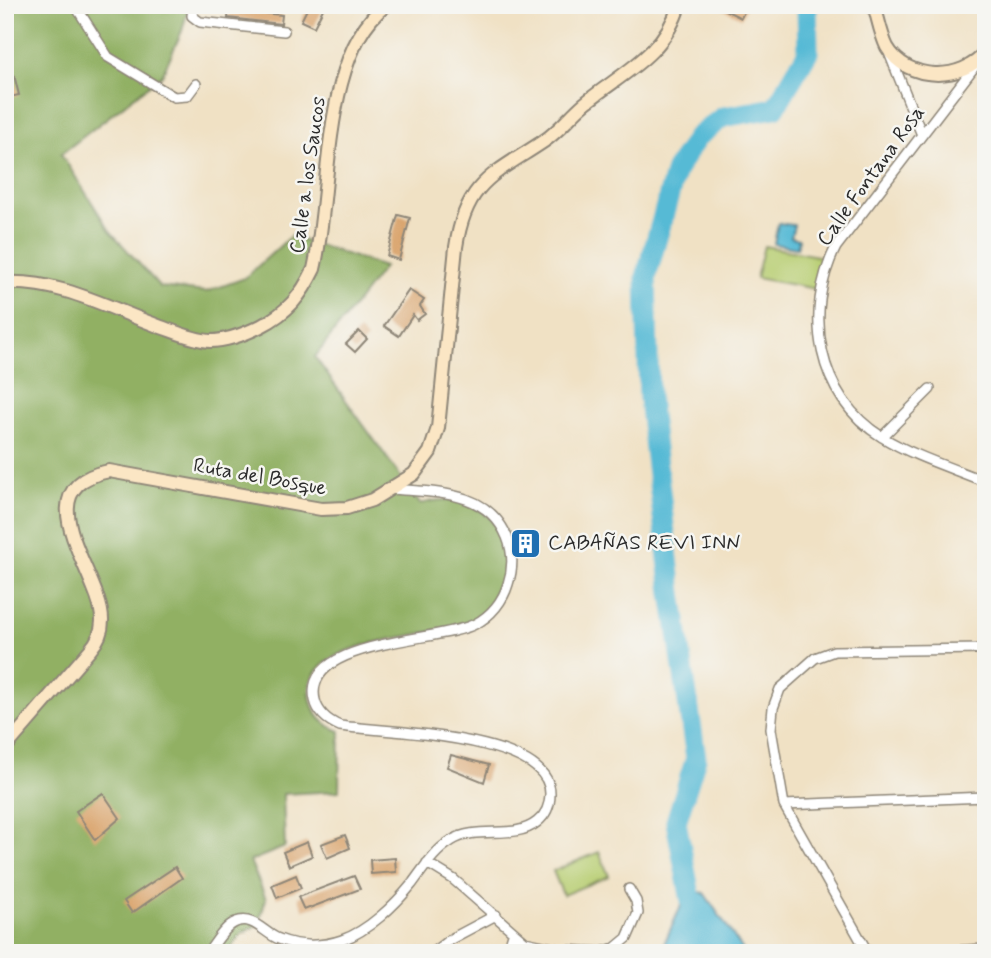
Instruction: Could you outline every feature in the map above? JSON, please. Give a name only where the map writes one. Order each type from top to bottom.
[{"type":"street","points":[[75,5],[108,57],[174,97],[187,96],[196,84]]},
{"type":"street","points":[[193,5],[192,16],[201,22],[284,32]]},
{"type":"street","name":"Calle a los Saucos","points":[[5,283],[67,290],[153,324],[206,341],[228,339],[248,332],[284,312],[301,295],[314,269],[339,93],[349,55],[366,24],[386,5]]},
{"type":"street","name":"Ruta del Bosque","points":[[5,748],[90,650],[99,636],[102,621],[100,606],[68,526],[70,501],[85,481],[109,471],[334,509],[359,505],[404,482],[422,464],[435,441],[440,416],[457,235],[473,196],[491,174],[548,139],[584,104],[651,53],[670,27],[679,5]]},
{"type":"street","points":[[874,5],[922,135]]},
{"type":"street","points":[[888,48],[906,65],[924,73],[950,73],[982,57]]},
{"type":"street","name":"Calle Fontana Rosa","points":[[982,57],[836,247],[823,277],[817,305],[820,345],[838,394],[852,413],[883,437],[986,482]]},
{"type":"street","points":[[883,437],[930,389]]},
{"type":"street","points":[[208,953],[229,926],[242,920],[252,922],[278,939],[304,948],[344,939],[371,923],[410,887],[427,863],[451,841],[470,832],[520,830],[535,824],[549,805],[550,789],[538,768],[503,752],[457,738],[340,726],[327,719],[318,708],[315,694],[317,680],[331,663],[363,649],[473,625],[490,614],[507,588],[512,568],[510,545],[501,525],[486,509],[456,495],[391,489]]},
{"type":"street","points":[[868,953],[784,805],[771,729],[773,708],[780,690],[816,658],[834,651],[986,649]]},
{"type":"street","points":[[784,805],[986,797]]},
{"type":"street","points":[[427,863],[496,915],[513,934],[525,942],[562,950],[602,952],[615,948],[627,937],[638,913],[636,901],[629,889]]},
{"type":"street","points":[[432,953],[449,940],[496,915]]},
{"type":"street","points":[[513,934],[510,944],[517,953]]},
{"type":"street","points":[[910,953],[986,950]]},
{"type":"green space","points":[[5,5],[189,5],[182,31],[162,75],[61,154],[110,231],[160,287],[206,292],[245,278],[291,236],[384,267],[315,357],[420,504],[447,500],[476,507],[490,518],[500,533],[505,550],[506,568],[502,586],[494,602],[481,616],[463,624],[374,643],[345,652],[323,664],[311,682],[313,707],[324,722],[340,731],[339,791],[283,794],[285,847],[250,861],[266,899],[258,925],[243,932],[227,953],[5,953]]},
{"type":"green space","points":[[764,246],[823,257],[816,289],[756,278]]},
{"type":"green space","points":[[599,852],[609,876],[563,895],[553,871]]},
{"type":"water","points":[[778,223],[794,225],[791,237],[799,239],[797,248],[774,244]]},
{"type":"water","points":[[688,890],[704,893],[745,953],[660,953]]},
{"type":"building","points":[[309,5],[325,5],[314,27],[301,21]]},
{"type":"building","points":[[715,5],[741,5],[746,8],[741,18]]},
{"type":"building","points":[[229,10],[282,15],[281,24],[228,18]]},
{"type":"building","points":[[14,75],[19,95],[5,98],[5,77]]},
{"type":"building","points":[[398,215],[410,218],[399,260],[387,256]]},
{"type":"building","points":[[409,290],[424,300],[420,306],[425,314],[417,320],[413,315],[399,336],[384,326]]},
{"type":"building","points":[[359,331],[367,339],[355,352],[346,344]]},
{"type":"building","name":"CABAÑAS REVI INN","points":[[530,535],[533,549],[519,551],[516,538]]},
{"type":"building","points":[[451,755],[489,765],[484,782],[447,767]]},
{"type":"building","points":[[103,793],[120,818],[95,840],[76,811]]},
{"type":"building","points":[[345,835],[350,848],[327,858],[321,844]]},
{"type":"building","points":[[307,842],[312,856],[289,866],[283,852]]},
{"type":"building","points":[[395,858],[396,872],[371,874],[370,860]]},
{"type":"building","points":[[175,867],[182,878],[132,913],[124,901]]},
{"type":"building","points":[[296,875],[301,888],[277,898],[272,885]]},
{"type":"building","points":[[354,876],[360,889],[304,910],[298,897]]},
{"type":"waterway","points":[[701,953],[676,822],[696,758],[672,593],[649,398],[646,277],[676,170],[697,137],[723,117],[775,108],[808,52],[807,5]]},
{"type":"place","name":"CABAÑAS REVI INN","points":[[525,543]]}]
